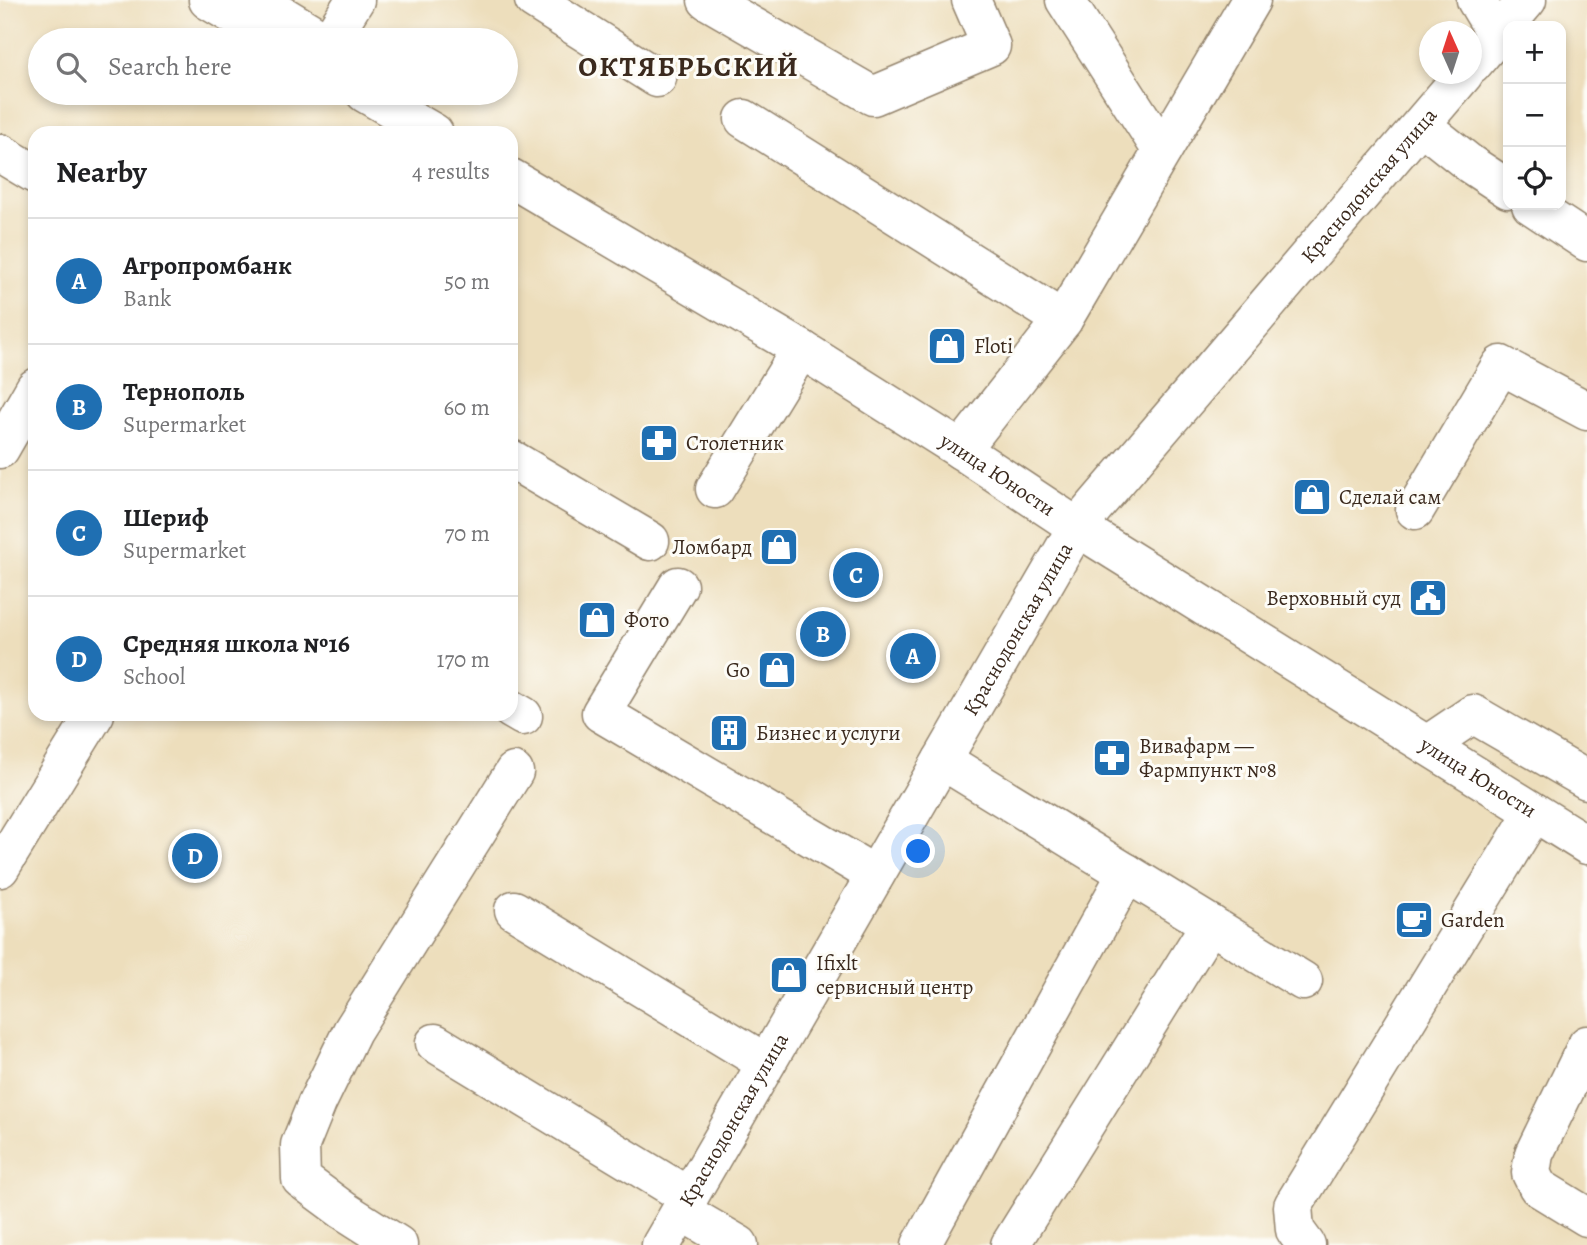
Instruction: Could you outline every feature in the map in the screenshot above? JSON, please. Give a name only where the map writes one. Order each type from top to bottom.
[{"type":"street","points":[[208,0],[256,28]]},
{"type":"street","points":[[338,28],[355,0]]},
{"type":"street","points":[[534,0],[657,78]]},
{"type":"street","points":[[707,0],[873,96],[991,46],[971,0]]},
{"type":"street","points":[[1065,0],[1162,151]]},
{"type":"street","points":[[961,450],[1063,320],[1251,0]]},
{"type":"street","points":[[1476,0],[1497,35]]},
{"type":"street","points":[[1482,53],[1527,0]]},
{"type":"street","points":[[261,2],[303,28]]},
{"type":"street","name":"Краснодонская улица","points":[[661,1245],[1077,527],[1456,84]]},
{"type":"street","points":[[386,105],[422,126]]},
{"type":"street","points":[[744,119],[1063,320]]},
{"type":"street","points":[[1421,125],[1503,187]]},
{"type":"street","points":[[0,153],[28,170]]},
{"type":"street","name":"улица Юности","points":[[518,188],[801,349],[1077,527],[1587,845]]},
{"type":"street","points":[[1539,210],[1587,242]]},
{"type":"street","points":[[715,489],[801,349]]},
{"type":"street","points":[[1415,510],[1501,366],[1587,411]]},
{"type":"street","points":[[17,434],[28,406]]},
{"type":"street","points":[[518,463],[650,541]]},
{"type":"street","points":[[678,586],[601,713],[875,875]]},
{"type":"street","points":[[1427,745],[1473,714],[1587,780]]},
{"type":"street","points":[[0,868],[91,721]]},
{"type":"street","points":[[943,760],[1303,981]]},
{"type":"street","points":[[398,1245],[301,1179],[300,1145],[352,1031],[514,772]]},
{"type":"street","points":[[1306,1245],[1294,1230],[1293,1206],[1534,812]]},
{"type":"street","points":[[921,1245],[1127,873]]},
{"type":"street","points":[[514,910],[766,1063]]},
{"type":"street","points":[[1010,1245],[1210,924]]},
{"type":"street","points":[[435,1043],[685,1204],[739,1245]]},
{"type":"street","points":[[1587,1045],[1534,1154],[1531,1173],[1538,1186],[1587,1217]]},
{"type":"place","name":"Floti","points":[[947,346]]},
{"type":"place","name":"Столетник","points":[[659,443]]},
{"type":"place","name":"Сделай сам","points":[[1312,497]]},
{"type":"place","name":"Ломбард","points":[[779,547]]},
{"type":"place","name":"Шериф","points":[[856,575]]},
{"type":"place","name":"Верховный суд","points":[[1428,598]]},
{"type":"place","name":"Фото","points":[[597,620]]},
{"type":"place","name":"Тернополь","points":[[823,634]]},
{"type":"place","name":"Агропромбанк","points":[[913,656]]},
{"type":"place","name":"Go","points":[[777,670]]},
{"type":"place","name":"Бизнес и услуги","points":[[729,733]]},
{"type":"place","name":"Вивафарм — Фармпункт №8","points":[[1112,758]]},
{"type":"place","name":"Средняя школа №16","points":[[195,856]]},
{"type":"place","name":"Garden","points":[[1414,920]]},
{"type":"place","name":"Ifixlt сервисный центр","points":[[789,975]]},
{"type":"district","name":"ОКТЯБРЬСКИЙ","points":[[689,67]]}]
